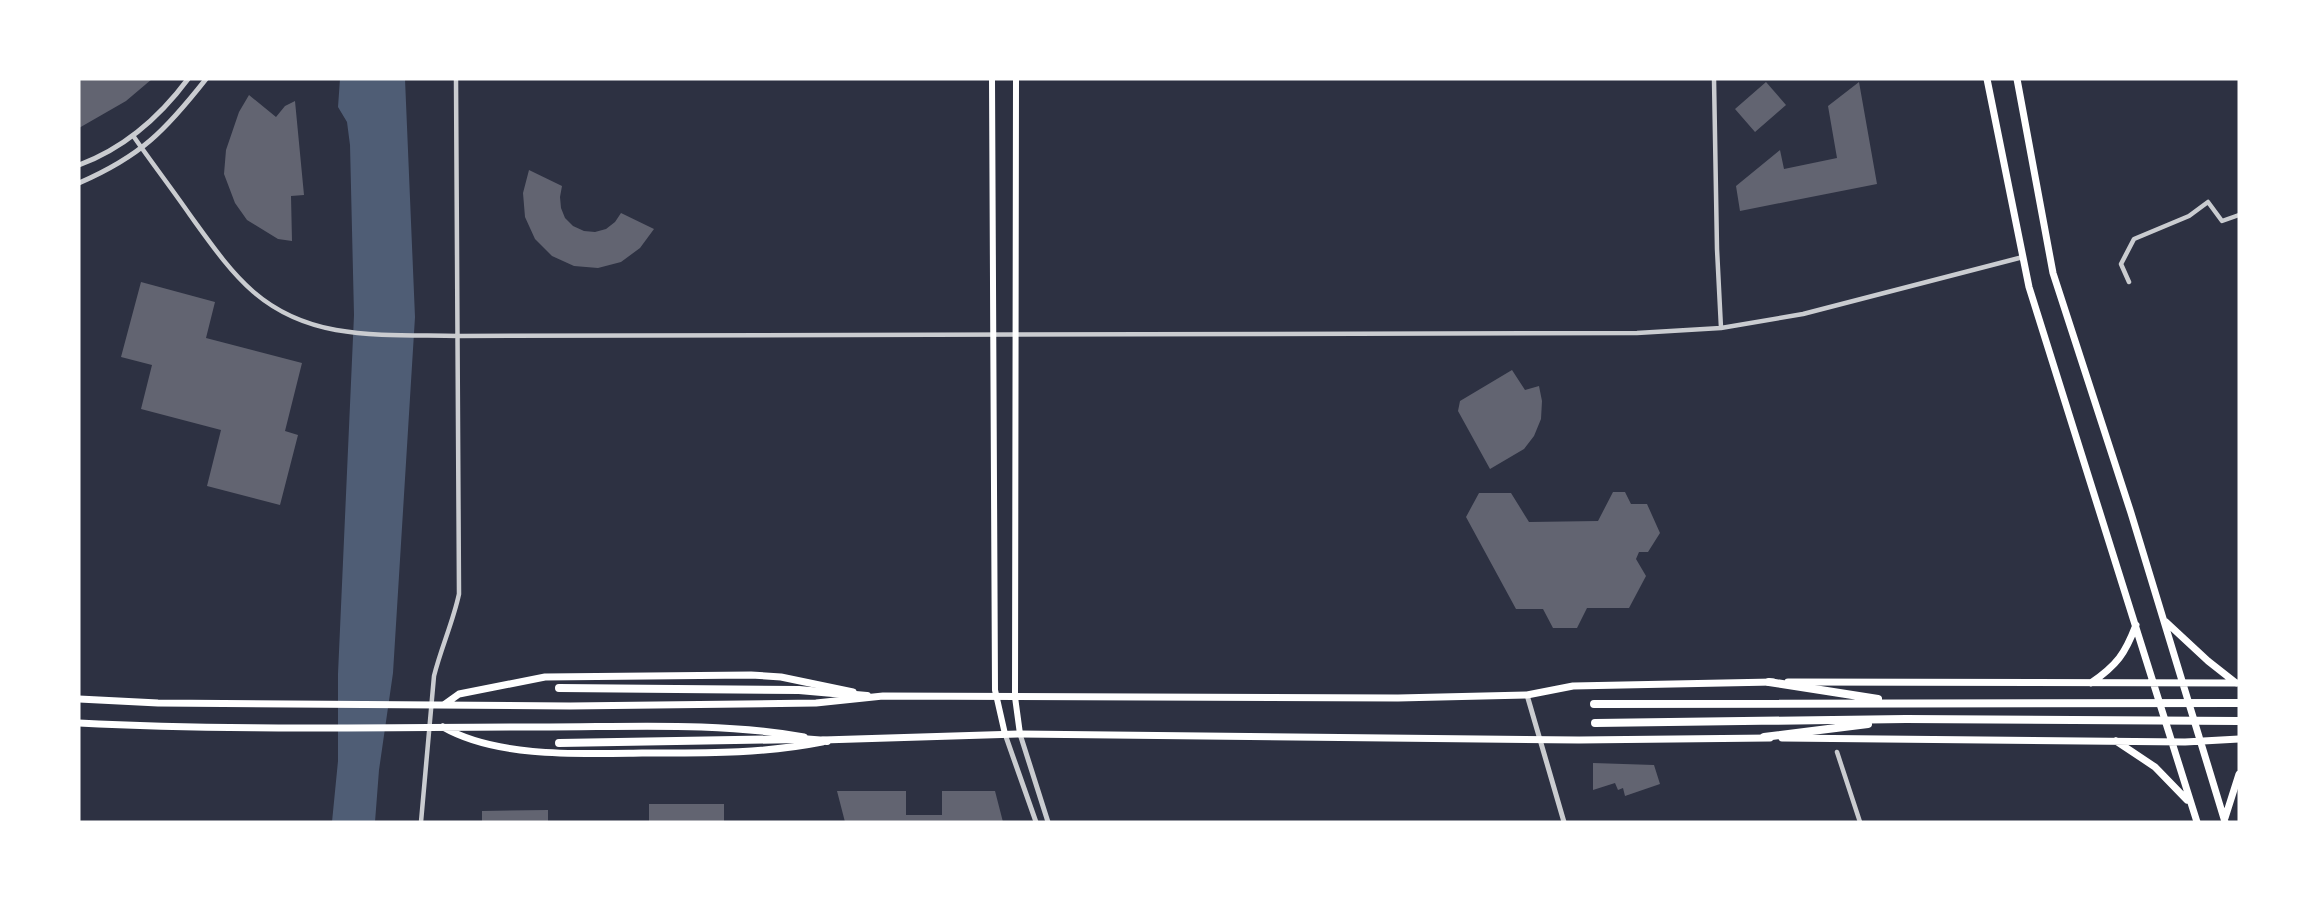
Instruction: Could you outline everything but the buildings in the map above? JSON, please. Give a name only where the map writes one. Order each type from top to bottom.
[{"type":"highway","points":[[1769,682],[1905,703]]},
{"type":"highway","points":[[559,688],[799,690],[867,696]]},
{"type":"highway","points":[[1594,704],[2239,704]]},
{"type":"highway","points":[[1764,737],[1906,719]]},
{"type":"highway","points":[[1595,723],[1906,719],[2239,721]]},
{"type":"highway","points":[[559,743],[801,738],[827,741]]},
{"type":"main road","points":[[992,79],[997,697],[1005,734]]},
{"type":"main road","points":[[1016,79],[1016,697],[1020,734]]},
{"type":"main road","points":[[1987,79],[2029,287],[2197,822]]},
{"type":"main road","points":[[2017,79],[2053,274],[2225,820]]},
{"type":"main road","points":[[2164,620],[2208,662],[2238,683]]},
{"type":"main road","points":[[2090,684],[2116,665],[2136,624]]},
{"type":"main road","points":[[445,704],[459,694],[545,677],[761,675],[832,686],[867,696]]},
{"type":"main road","points":[[79,699],[158,704],[570,706],[816,703],[867,696],[1398,698],[1527,695],[1573,686],[1769,682],[2238,683]]},
{"type":"main road","points":[[79,723],[312,728],[682,727],[779,732],[827,741]]},
{"type":"main road","points":[[443,727],[463,738],[546,754],[748,753],[827,741],[1005,734],[1764,737],[2172,742],[2239,739]]},
{"type":"main road","points":[[2115,741],[2155,767],[2192,805]]},
{"type":"main road","points":[[2225,820],[2239,774]]},
{"type":"street","points":[[79,165],[134,137],[174,99],[188,79]]},
{"type":"street","points":[[79,183],[142,149],[164,129],[206,79]]},
{"type":"street","points":[[421,822],[434,676],[453,622],[459,593],[456,79]]},
{"type":"street","points":[[1714,79],[1721,328]]},
{"type":"street","points":[[134,137],[239,279],[258,297],[280,311],[306,322],[357,333],[442,336],[1637,333],[1721,328],[1803,314],[2023,257]]},
{"type":"street","points":[[2129,282],[2122,264],[2134,239],[2189,216],[2208,202],[2222,221],[2239,215]]},
{"type":"street","points":[[1527,695],[1564,822]]},
{"type":"street","points":[[1005,734],[1036,822]]},
{"type":"street","points":[[1020,734],[1048,822]]},
{"type":"street","points":[[1837,752],[1860,822]]},
{"type":"water","points":[[340,79],[405,79],[415,317],[393,673],[379,770],[375,822],[332,822],[338,761],[338,674],[354,315],[350,145],[347,122],[338,107]]}]
